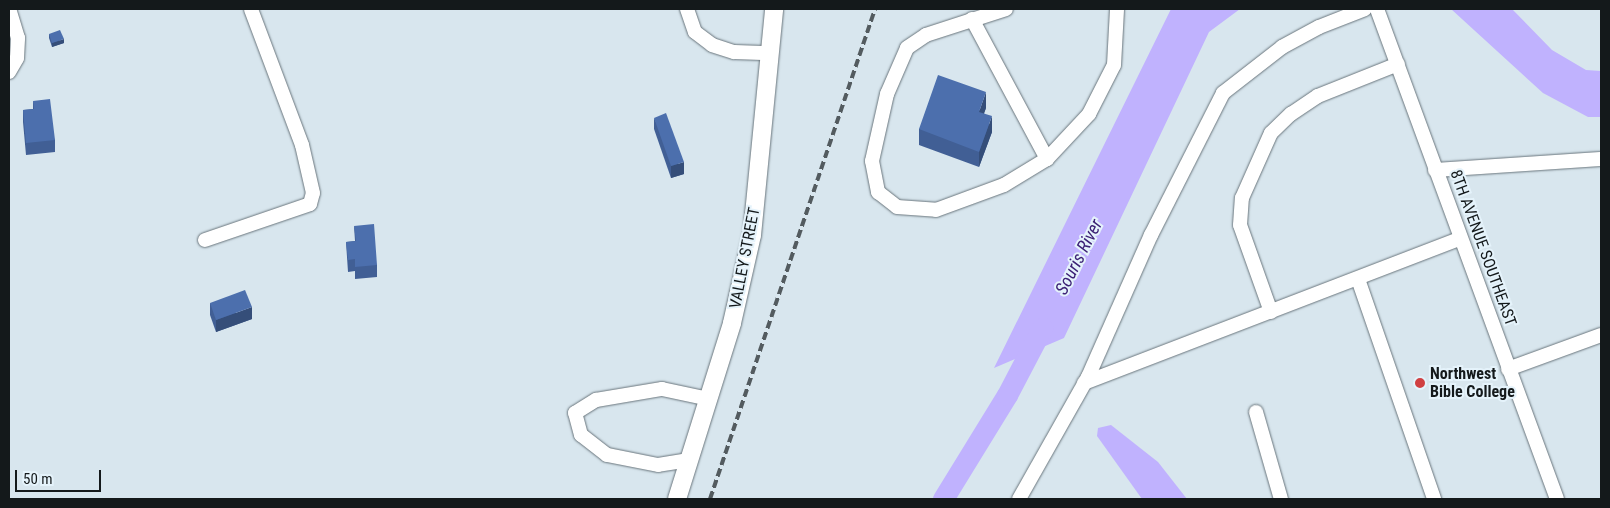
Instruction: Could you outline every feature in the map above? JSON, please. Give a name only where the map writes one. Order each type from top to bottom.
[{"type":"main road","name":"VALLEY STREET","points":[[677,499],[732,324],[752,235],[774,9]]},
{"type":"street","points":[[9,9],[18,38],[17,58],[9,72]]},
{"type":"street","points":[[205,240],[310,204],[313,193],[302,145],[251,9]]},
{"type":"street","points":[[687,9],[694,32],[712,45],[734,52],[770,53]]},
{"type":"street","points":[[1006,9],[926,35],[908,48],[887,94],[872,162],[878,192],[897,206],[936,210],[1004,185],[1047,159],[1089,114],[1114,65],[1117,9]]},
{"type":"street","points":[[1018,499],[1084,383],[1151,235],[1223,92],[1282,47],[1319,27],[1365,9]]},
{"type":"street","name":"8TH AVENUE SOUTHEAST","points":[[1377,9],[1557,499]]},
{"type":"street","points":[[972,19],[1047,159]]},
{"type":"street","points":[[1271,312],[1240,226],[1242,198],[1271,134],[1291,114],[1318,96],[1398,64]]},
{"type":"street","points":[[1436,170],[1601,159]]},
{"type":"street","points":[[1084,383],[1460,239]]},
{"type":"street","points":[[1358,279],[1434,499]]},
{"type":"street","points":[[1508,369],[1601,336]]},
{"type":"street","points":[[689,460],[658,465],[607,455],[581,435],[575,413],[596,400],[662,389],[709,399]]},
{"type":"street","points":[[1256,412],[1281,499]]},
{"type":"water","points":[[1171,9],[1240,9],[1209,32],[1064,338],[994,368]]},
{"type":"water","points":[[1451,9],[1512,9],[1552,50],[1586,70],[1601,71],[1601,117],[1588,117],[1543,93]]},
{"type":"water","points":[[1111,425],[1158,462],[1187,499],[1142,499],[1097,436],[1098,428]]},
{"type":"building","points":[[60,30],[64,39],[52,43],[49,34]]},
{"type":"building","points":[[938,75],[986,92],[979,112],[992,116],[979,152],[919,129]]},
{"type":"building","points":[[50,99],[55,140],[26,143],[23,110],[34,109],[33,101]]},
{"type":"building","points":[[666,113],[684,162],[671,166],[654,118]]},
{"type":"building","points":[[374,224],[377,265],[355,267],[355,259],[348,260],[346,242],[356,241],[354,226]]},
{"type":"building","points":[[245,290],[252,307],[216,320],[210,303]]},
{"type":"waterway","name":"Souris River","points":[[943,499],[1007,395],[1042,328]]},
{"type":"railway","points":[[710,499],[875,9]]},
{"type":"place","name":"Northwest Bible College","points":[[1420,383]]}]
